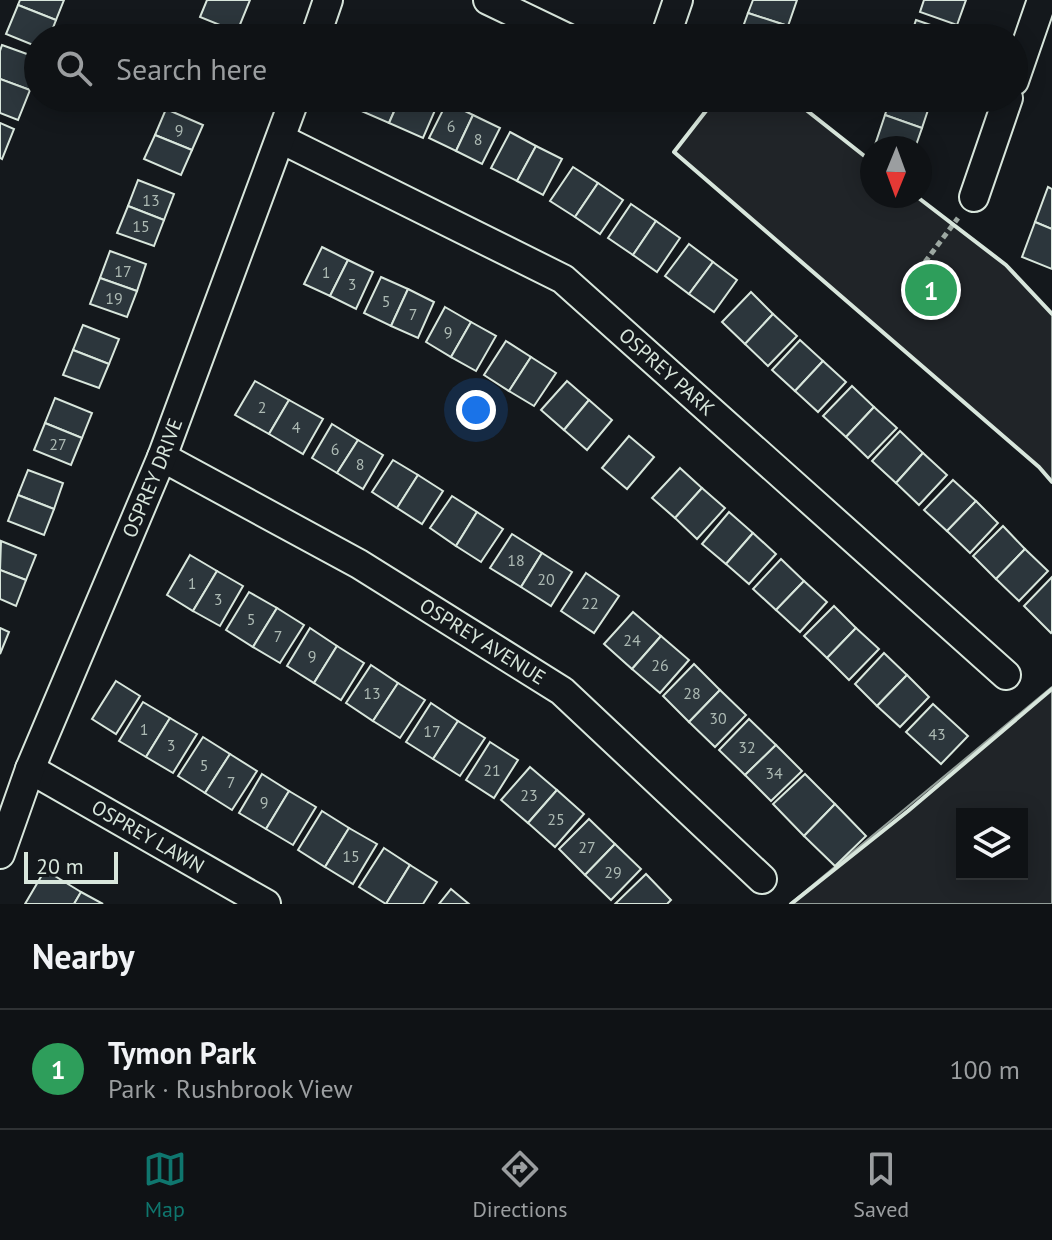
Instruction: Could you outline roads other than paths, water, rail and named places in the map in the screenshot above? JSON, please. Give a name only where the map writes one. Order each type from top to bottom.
[{"type":"street","points":[[320,24],[328,0]]},
{"type":"street","points":[[488,0],[538,24]]},
{"type":"street","points":[[670,24],[678,0]]},
{"type":"street","points":[[1028,40],[1042,0]]},
{"type":"street","name":"OSPREY DRIVE","points":[[0,854],[30,769],[162,457],[290,112]]},
{"type":"street","points":[[966,207],[1003,112]]},
{"type":"street","name":"OSPREY PARK","points":[[281,139],[563,279],[1006,675]]},
{"type":"street","name":"OSPREY AVENUE","points":[[162,457],[359,564],[562,691],[762,879]]},
{"type":"street","name":"OSPREY LAWN","points":[[30,769],[266,904]]},
{"type":"place","name":"Tymon Park","points":[[931,290]]}]
